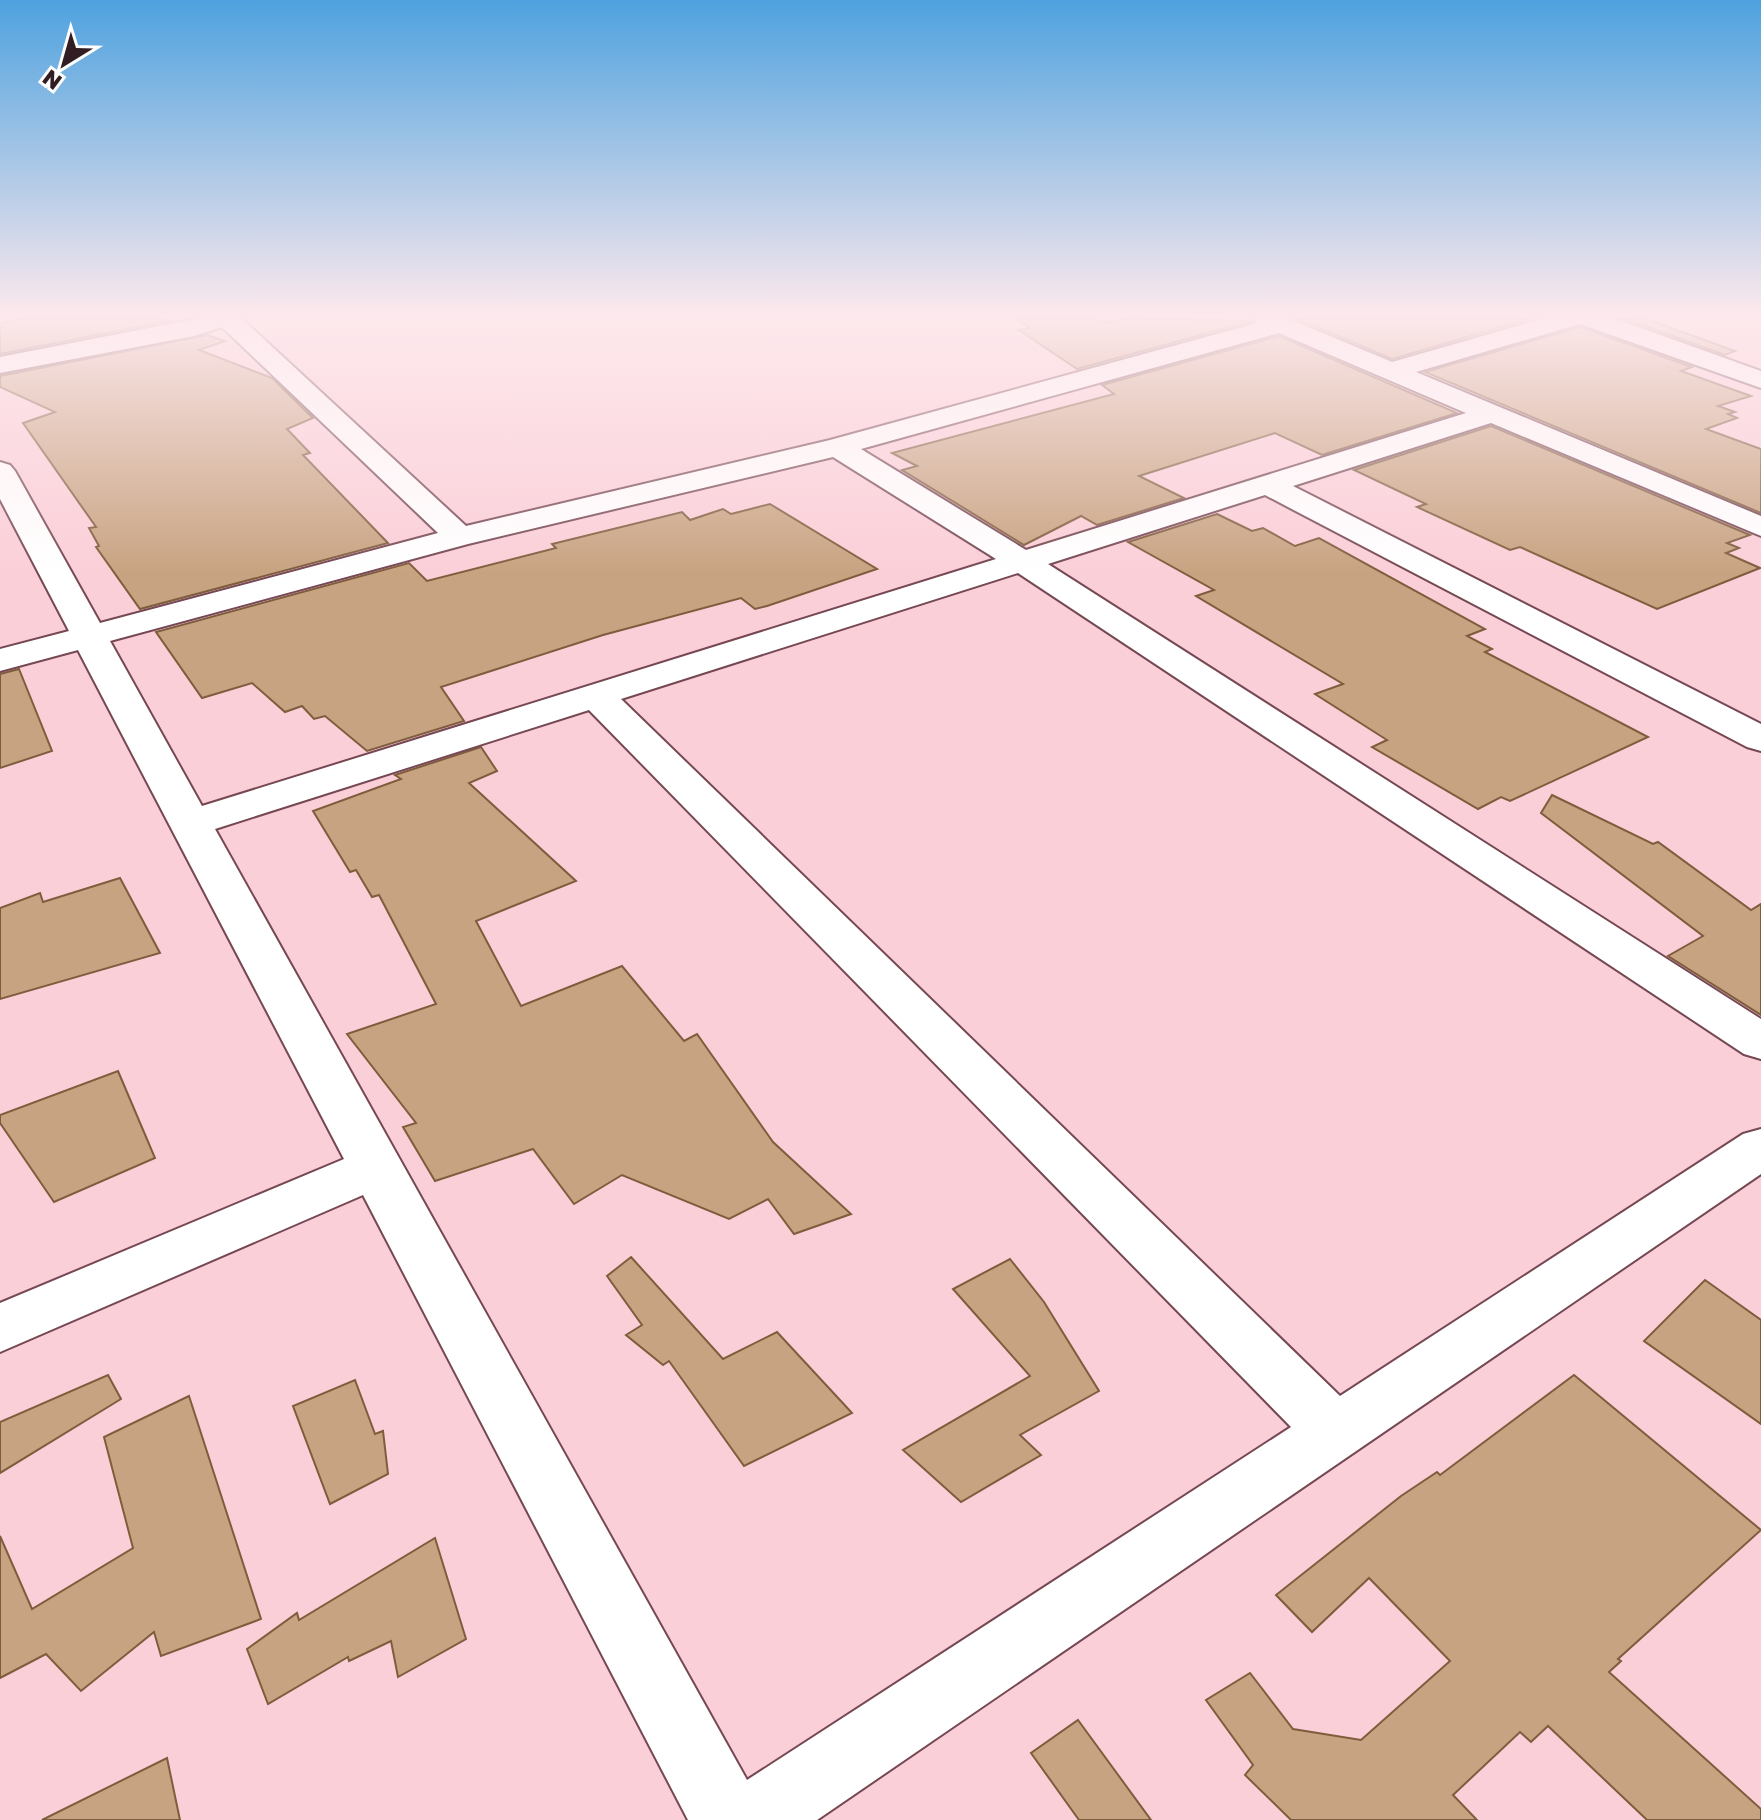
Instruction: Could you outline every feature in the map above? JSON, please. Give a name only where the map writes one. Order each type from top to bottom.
[{"type":"street","points":[[316,403],[460,537]]},
{"type":"street","points":[[0,660],[460,537],[837,447],[990,403]]},
{"type":"street","points":[[1471,403],[1761,527]]},
{"type":"street","points":[[187,824],[1494,413]]},
{"type":"street","points":[[837,447],[1022,561],[1761,1042]]},
{"type":"street","points":[[0,471],[187,824],[728,1820]]},
{"type":"street","points":[[1267,484],[1761,739]]},
{"type":"street","points":[[595,695],[1336,1432]]},
{"type":"street","points":[[752,1820],[1761,1148]]},
{"type":"street","points":[[0,1328],[374,1168]]},
{"type":"building","points":[[35,403],[298,403],[313,418],[287,429],[310,453],[303,455],[388,543],[140,609],[96,547],[99,546],[89,528],[96,527],[23,423],[55,412]]},
{"type":"building","points":[[1080,403],[1434,403],[1457,413],[1322,455],[1275,433],[1139,476],[1184,498],[1097,525],[1081,516],[1024,545],[902,470],[917,466],[892,453]]},
{"type":"building","points":[[1499,403],[1728,403],[1718,406],[1735,412],[1728,414],[1737,418],[1706,429],[1761,449],[1761,513]]},
{"type":"building","points":[[1491,426],[1750,535],[1727,543],[1739,548],[1726,553],[1760,568],[1657,609],[1520,547],[1510,550],[1417,507],[1426,504],[1354,470]]},
{"type":"building","points":[[770,504],[877,569],[755,609],[741,598],[603,635],[441,687],[464,721],[367,751],[325,716],[314,719],[302,706],[285,712],[252,683],[202,698],[156,632],[409,563],[427,581],[556,548],[552,544],[682,512],[690,520],[723,509],[731,514]]},
{"type":"building","points":[[1217,514],[1252,531],[1263,528],[1295,546],[1319,538],[1485,629],[1467,636],[1492,649],[1485,652],[1648,737],[1510,801],[1501,797],[1478,809],[1372,747],[1387,740],[1315,694],[1343,684],[1196,596],[1214,590],[1128,542]]},
{"type":"building","points":[[19,669],[52,751],[0,768],[0,674]]},
{"type":"building","points":[[481,747],[497,771],[469,783],[576,881],[476,921],[521,1006],[622,966],[684,1041],[697,1034],[773,1142],[851,1214],[794,1234],[768,1199],[729,1219],[622,1175],[574,1204],[533,1149],[435,1181],[403,1127],[416,1123],[347,1034],[436,1004],[379,895],[372,897],[356,870],[350,872],[313,811],[401,779],[395,775]]},
{"type":"building","points":[[1552,795],[1653,844],[1658,842],[1751,910],[1761,904],[1761,1015],[1668,956],[1703,936],[1541,813]]},
{"type":"building","points":[[120,878],[160,953],[0,999],[0,908],[40,893],[43,902]]},
{"type":"building","points":[[118,1071],[155,1158],[54,1202],[0,1123],[0,1115]]},
{"type":"building","points":[[631,1257],[723,1359],[777,1332],[852,1413],[744,1466],[669,1361],[663,1365],[626,1335],[642,1325],[607,1276]]},
{"type":"building","points":[[1010,1259],[1044,1302],[1099,1391],[1020,1435],[1041,1455],[961,1502],[903,1450],[1030,1376],[953,1289]]},
{"type":"building","points":[[1705,1280],[1761,1320],[1761,1424],[1644,1341]]},
{"type":"building","points":[[108,1375],[121,1399],[0,1473],[0,1422]]},
{"type":"building","points":[[1574,1375],[1761,1530],[1618,1659],[1621,1661],[1609,1672],[1761,1809],[1761,1820],[1647,1820],[1548,1726],[1531,1742],[1520,1732],[1453,1795],[1477,1820],[1291,1820],[1245,1775],[1253,1765],[1206,1700],[1250,1673],[1293,1729],[1361,1740],[1450,1661],[1369,1578],[1312,1632],[1276,1595],[1401,1496],[1437,1472],[1440,1475]]},
{"type":"building","points":[[355,1380],[375,1434],[383,1431],[388,1474],[330,1504],[293,1406]]},
{"type":"building","points":[[189,1396],[261,1619],[161,1656],[154,1632],[81,1691],[46,1654],[0,1678],[0,1536],[32,1609],[133,1548],[104,1437]]},
{"type":"building","points":[[435,1538],[466,1639],[398,1677],[391,1641],[349,1661],[348,1657],[268,1704],[247,1649],[297,1613],[299,1620]]},
{"type":"building","points":[[1078,1720],[1151,1820],[1079,1820],[1031,1753]]},
{"type":"building","points":[[167,1758],[180,1820],[42,1820]]}]
